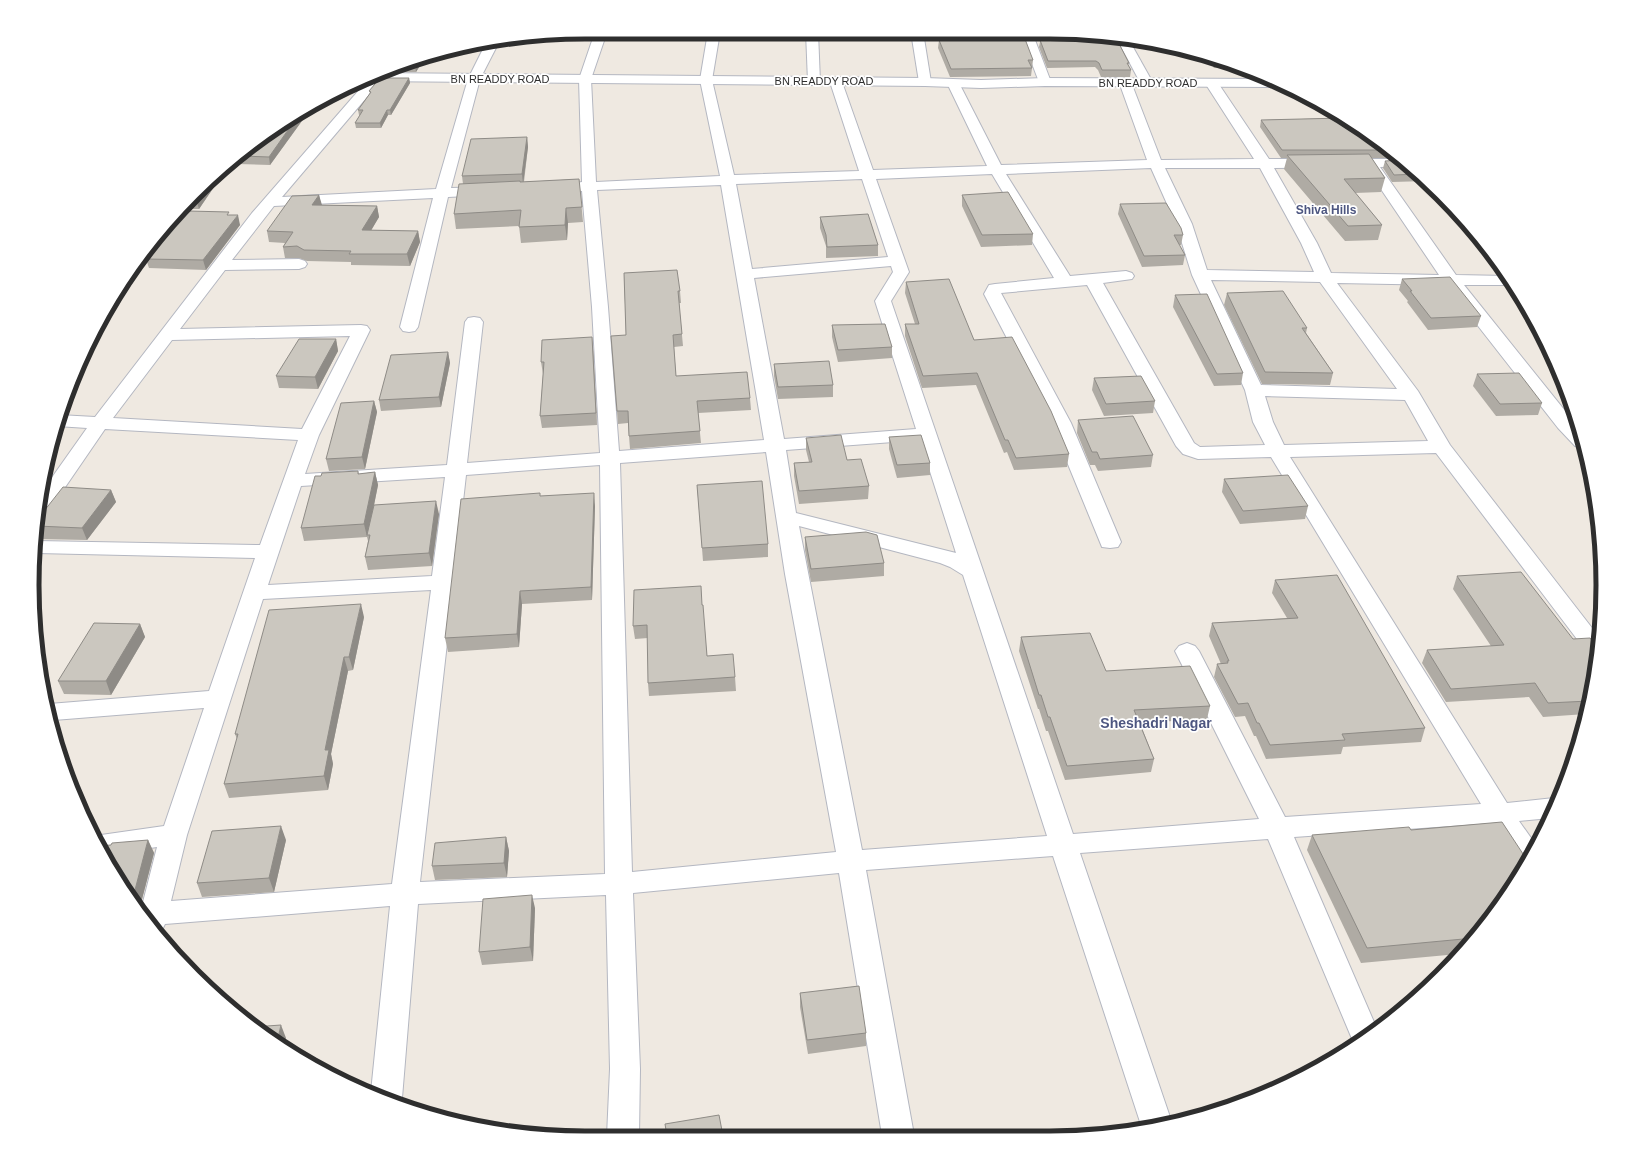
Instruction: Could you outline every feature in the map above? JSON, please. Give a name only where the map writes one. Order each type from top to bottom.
[{"type":"street","points":[[599,39],[585,79],[589,186],[600,307],[610,458],[619,884],[625,1069],[623,1131]]},
{"type":"street","points":[[713,39],[706,80],[728,180],[775,445],[796,574],[851,860],[897,1131]]},
{"type":"street","points":[[812,39],[814,82]]},
{"type":"street","points":[[918,39],[924,82]]},
{"type":"street","points":[[1029,39],[1045,82]]},
{"type":"street","points":[[1126,45],[1147,83]]},
{"type":"street","points":[[410,327],[442,193],[474,80],[490,47]]},
{"type":"street","name":"BN READDY ROAD","points":[[385,77],[474,80],[585,79],[953,83],[1211,83],[1254,79]]},
{"type":"street","points":[[836,82],[898,261],[900,272],[883,301],[1155,1121]]},
{"type":"street","points":[[1125,82],[1156,164],[1184,224],[1200,275],[1254,390],[1263,422],[1277,452],[1500,813],[1527,851]]},
{"type":"street","points":[[953,83],[996,169],[1065,282]]},
{"type":"street","points":[[1211,83],[1264,163],[1309,243],[1326,278],[1411,395],[1441,447],[1592,644]]},
{"type":"street","points":[[46,501],[100,423],[221,265],[250,216],[269,202],[366,85]]},
{"type":"street","points":[[1370,162],[1451,280],[1574,434]]},
{"type":"street","points":[[558,187],[1156,164],[1396,163]]},
{"type":"street","points":[[269,202],[504,190]]},
{"type":"street","points":[[745,274],[898,261]]},
{"type":"street","points":[[221,265],[299,264]]},
{"type":"street","points":[[1200,275],[1503,281]]},
{"type":"street","points":[[1110,542],[1061,424],[992,294],[995,289],[1007,287],[1126,276]]},
{"type":"street","points":[[1093,280],[1190,450],[1198,453],[1441,447]]},
{"type":"street","points":[[386,1093],[405,894],[474,322]]},
{"type":"street","points":[[152,918],[174,835],[254,593],[309,435],[361,330],[168,335]]},
{"type":"street","points":[[1254,390],[1411,395]]},
{"type":"street","points":[[64,421],[309,435]]},
{"type":"street","points":[[293,481],[927,434]]},
{"type":"street","points":[[787,517],[948,558],[958,562],[973,572]]},
{"type":"street","points":[[40,547],[269,552]]},
{"type":"street","points":[[254,593],[443,582]]},
{"type":"street","points":[[1187,651],[1277,828],[1363,1032]]},
{"type":"street","points":[[54,712],[219,699]]},
{"type":"street","points":[[153,919],[405,894],[619,884],[851,860],[1548,809]]},
{"type":"street","points":[[105,844],[174,835]]},
{"type":"building","points":[[1025,39],[1033,60],[1028,60],[1032,68],[951,69],[939,40]]},
{"type":"building","points":[[1040,40],[1086,40],[1119,44],[1131,70],[1102,70],[1099,63],[1096,61],[1048,61]]},
{"type":"building","points":[[384,78],[409,78],[390,110],[387,110],[380,123],[355,123],[363,110],[358,110],[371,92],[369,91],[378,80]]},
{"type":"building","points":[[1333,118],[1379,150],[1282,150],[1261,120]]},
{"type":"building","points":[[292,125],[269,157],[248,156]]},
{"type":"building","points":[[527,137],[522,174],[462,176],[471,139]]},
{"type":"building","points":[[1369,154],[1385,178],[1344,179],[1382,225],[1348,226],[1287,155]]},
{"type":"building","points":[[1385,161],[1393,161],[1410,174],[1394,175]]},
{"type":"building","points":[[579,179],[582,207],[566,208],[565,225],[519,227],[521,210],[454,214],[459,184]]},
{"type":"building","points":[[1008,192],[1033,234],[982,235],[962,195]]},
{"type":"building","points":[[319,195],[312,205],[377,206],[362,230],[418,231],[407,254],[349,254],[351,251],[304,250],[297,246],[283,247],[293,232],[267,231],[292,196]]},
{"type":"building","points":[[1166,203],[1181,228],[1183,235],[1174,235],[1185,255],[1144,256],[1120,204]]},
{"type":"building","points":[[188,211],[229,212],[227,215],[238,215],[203,260],[148,259],[177,224],[175,224]]},
{"type":"building","points":[[868,214],[878,245],[827,247],[826,235],[820,217]]},
{"type":"building","points":[[677,270],[680,291],[678,291],[682,334],[673,335],[676,376],[747,372],[750,398],[697,401],[700,431],[629,436],[628,411],[617,411],[611,336],[626,335],[624,273]]},
{"type":"building","points":[[1450,277],[1481,316],[1431,318],[1402,279]]},
{"type":"building","points":[[949,279],[974,340],[1012,337],[1051,411],[1069,454],[1016,458],[1008,440],[1005,440],[977,373],[923,376],[905,324],[919,324],[906,282]]},
{"type":"building","points":[[1283,291],[1307,328],[1302,328],[1333,373],[1265,372],[1227,293]]},
{"type":"building","points":[[1207,294],[1243,373],[1217,374],[1175,295]]},
{"type":"building","points":[[885,324],[892,347],[838,350],[832,325]]},
{"type":"building","points":[[592,337],[596,413],[540,416],[544,362],[541,362],[542,340]]},
{"type":"building","points":[[299,339],[336,339],[315,377],[276,376]]},
{"type":"building","points":[[448,352],[439,397],[379,400],[391,355]]},
{"type":"building","points":[[829,361],[833,385],[778,387],[774,364]]},
{"type":"building","points":[[1519,373],[1542,403],[1500,404],[1477,374]]},
{"type":"building","points":[[1141,376],[1155,401],[1106,404],[1094,378]]},
{"type":"building","points":[[374,401],[362,457],[326,459],[341,403]]},
{"type":"building","points":[[1133,416],[1153,455],[1100,459],[1097,452],[1092,452],[1078,420]]},
{"type":"building","points":[[841,435],[847,460],[861,459],[869,486],[799,491],[794,463],[812,462],[806,438]]},
{"type":"building","points":[[921,435],[930,463],[897,465],[889,437]]},
{"type":"building","points":[[358,471],[358,474],[375,472],[364,524],[301,528],[315,476],[321,476],[322,473]]},
{"type":"building","points":[[1288,475],[1308,506],[1243,511],[1224,479]]},
{"type":"building","points":[[762,481],[768,544],[702,548],[697,485]]},
{"type":"building","points":[[63,487],[111,490],[82,528],[43,526],[44,510]]},
{"type":"building","points":[[540,493],[540,496],[594,493],[591,587],[520,591],[517,634],[445,638],[461,499]]},
{"type":"building","points":[[436,501],[429,553],[365,557],[370,535],[367,535],[374,505]]},
{"type":"building","points":[[866,532],[877,535],[884,563],[811,569],[805,537]]},
{"type":"building","points":[[1521,572],[1573,639],[1590,638],[1593,641],[1584,701],[1548,703],[1535,683],[1451,689],[1427,650],[1504,645],[1457,576]]},
{"type":"building","points":[[1337,575],[1425,728],[1342,734],[1345,740],[1270,745],[1259,723],[1257,723],[1248,703],[1238,704],[1217,664],[1228,663],[1227,661],[1229,661],[1212,623],[1298,618],[1275,580]]},
{"type":"building","points":[[701,586],[707,656],[733,654],[735,677],[648,683],[647,625],[633,626],[634,590]]},
{"type":"building","points":[[361,604],[349,657],[344,657],[325,750],[329,750],[324,776],[224,784],[238,734],[235,734],[269,610]]},
{"type":"building","points":[[94,623],[140,624],[106,681],[58,681]]},
{"type":"building","points":[[1090,633],[1106,671],[1190,666],[1210,706],[1134,710],[1154,759],[1067,766],[1050,717],[1048,717],[1041,695],[1039,695],[1021,637]]},
{"type":"building","points":[[1502,822],[1524,856],[1504,888],[1466,939],[1367,948],[1312,835],[1409,827],[1411,830]]},
{"type":"building","points":[[281,826],[269,878],[197,883],[212,831]]},
{"type":"building","points":[[506,837],[504,863],[432,866],[435,843]]},
{"type":"building","points":[[148,840],[135,890],[133,890],[131,888],[105,845],[111,845],[112,843]]},
{"type":"building","points":[[532,895],[530,947],[479,952],[483,899]]},
{"type":"building","points":[[859,986],[866,1033],[807,1040],[800,993]]},
{"type":"building","points":[[281,1025],[278,1036],[264,1026]]},
{"type":"building","points":[[719,1115],[722,1131],[666,1131],[665,1124]]},
{"type":"district","name":"Shiva Hills","points":[[1326,210]]},
{"type":"district","name":"Sheshadri Nagar","points":[[1156,723]]}]
